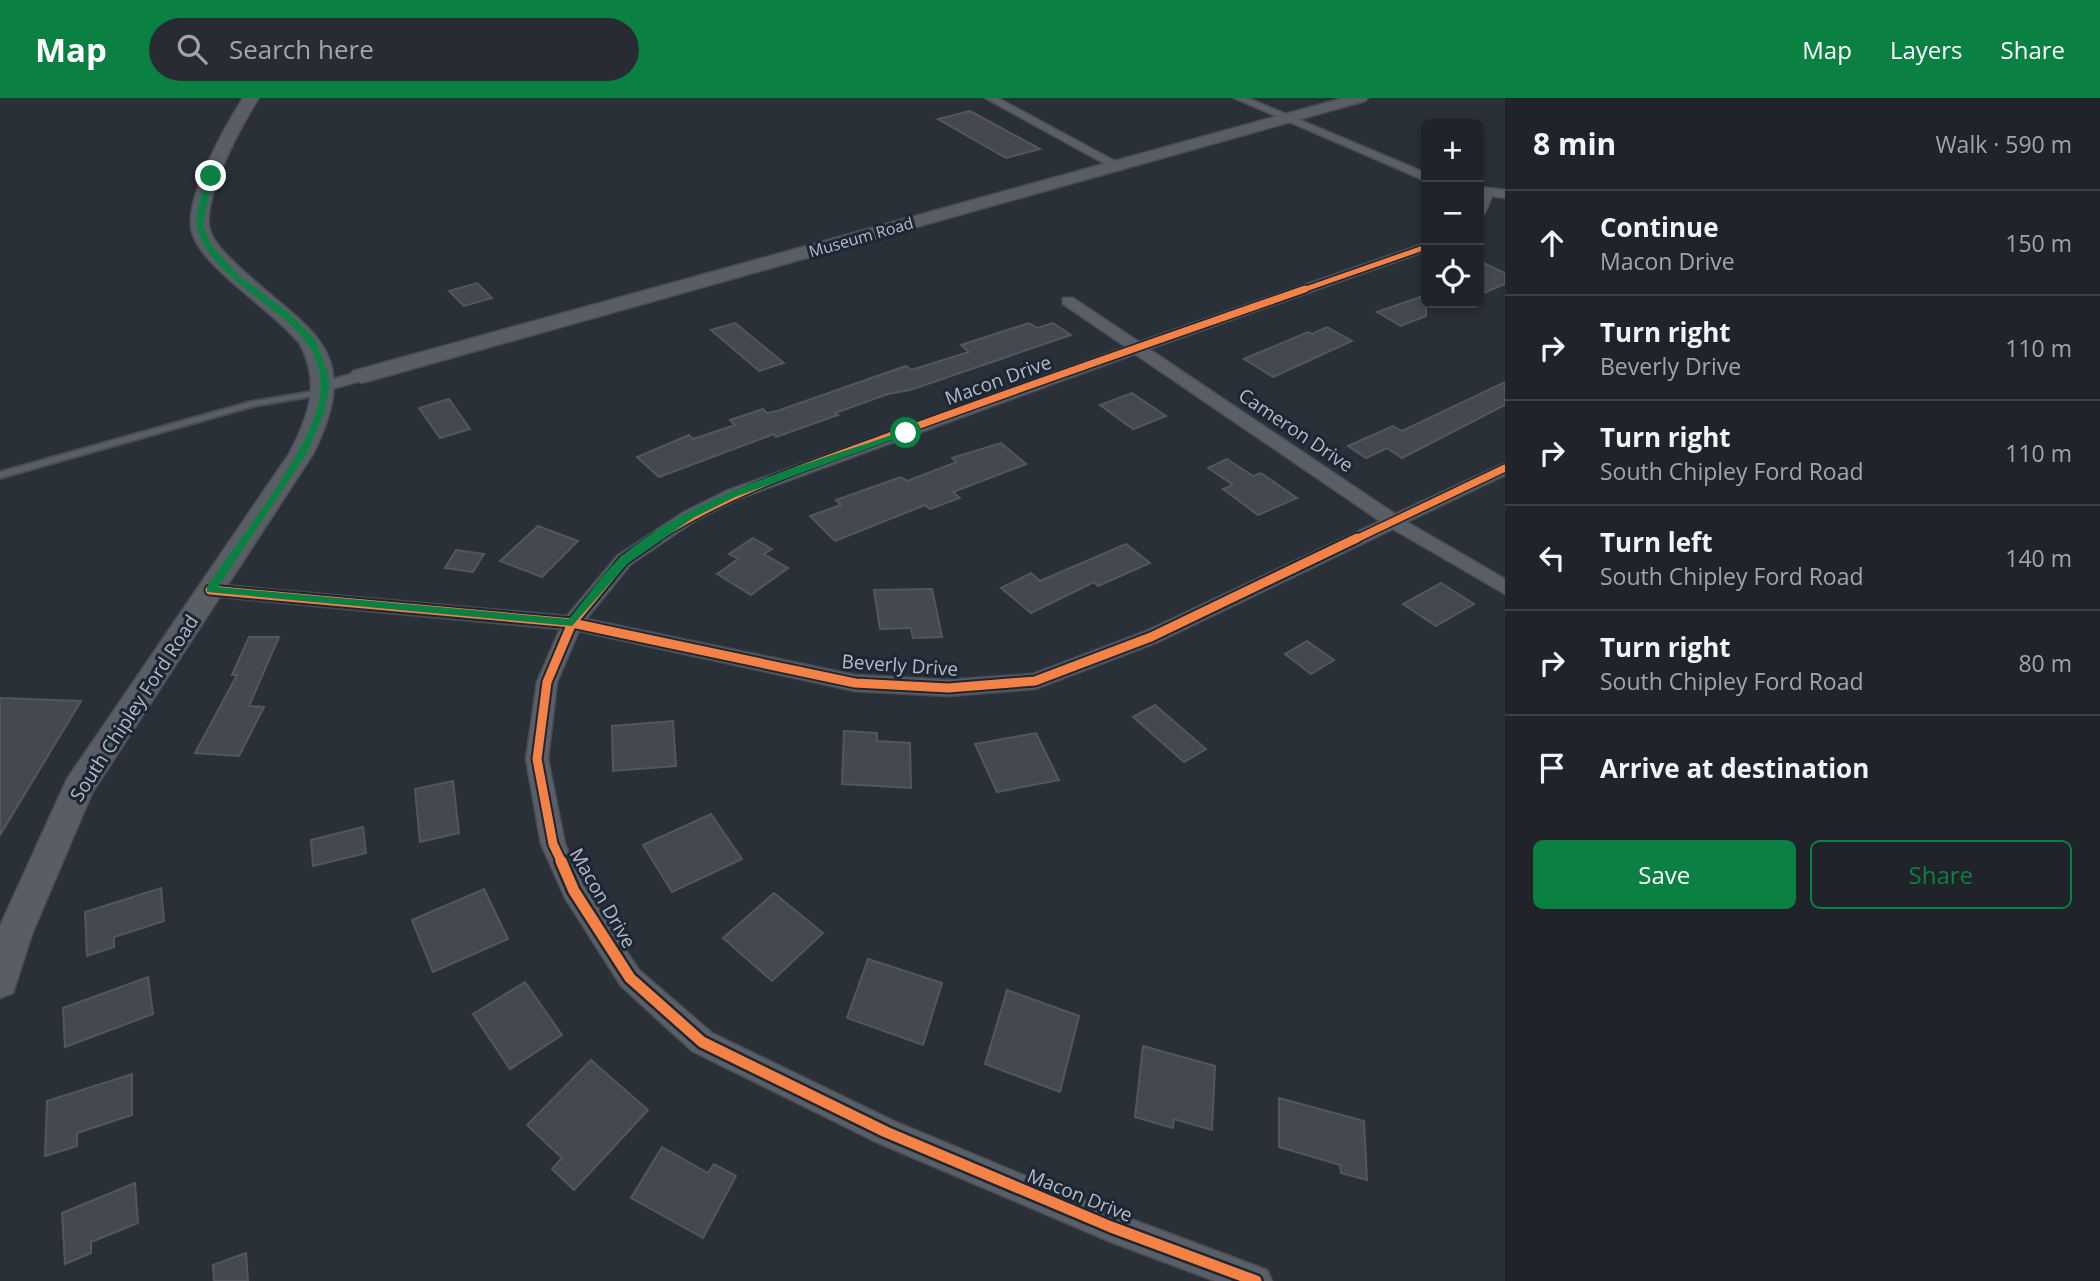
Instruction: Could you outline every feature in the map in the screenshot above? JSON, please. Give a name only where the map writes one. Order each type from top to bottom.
[{"type":"street","points":[[251,98],[224,139],[211,176],[200,225],[208,247],[236,277],[286,315],[312,341],[324,374],[324,389],[361,376]]},
{"type":"street","points":[[990,98],[1118,166]]},
{"type":"street","points":[[1239,98],[1421,175]]},
{"type":"street","name":"Museum Road","points":[[361,376],[1360,98]]},
{"type":"street","points":[[1484,192],[1505,194]]},
{"type":"street","name":"Macon Drive","points":[[1256,1281],[1111,1227],[886,1132],[702,1042],[630,978],[574,891],[553,844],[537,760],[547,682],[572,622],[624,560],[690,516],[732,495],[988,400],[1421,249]]},
{"type":"street","name":"Cameron Drive","points":[[1068,302],[1393,521],[1505,588]]},
{"type":"street","name":"South Chipley Ford Road","points":[[0,981],[14,934],[78,788],[301,454],[321,411],[324,389]]},
{"type":"street","name":"Beverly Drive","points":[[210,590],[572,622],[855,682],[948,688],[1035,681],[1151,637],[1505,468]]},
{"type":"lane","points":[[0,475],[253,404],[324,389]]},
{"type":"building","points":[[970,111],[1040,149],[1006,158],[938,119]]},
{"type":"building","points":[[1484,263],[1505,273],[1505,284],[1484,293]]},
{"type":"building","points":[[477,283],[492,298],[464,306],[449,291]]},
{"type":"building","points":[[1421,297],[1421,308],[1426,308],[1426,316],[1401,326],[1377,312]]},
{"type":"building","points":[[735,323],[784,363],[759,371],[711,330]]},
{"type":"building","points":[[1029,323],[1037,328],[1053,323],[1071,335],[910,390],[888,394],[835,413],[838,415],[776,437],[774,434],[659,477],[637,457],[689,435],[693,439],[735,425],[730,420],[763,409],[767,413],[777,411],[906,366],[911,370],[969,352],[961,345]]},
{"type":"building","points":[[1327,327],[1352,341],[1273,377],[1244,359],[1308,332],[1312,334]]},
{"type":"building","points":[[1505,382],[1505,405],[1402,458],[1387,448],[1366,458],[1348,446],[1393,426],[1402,431]]},
{"type":"building","points":[[1132,393],[1166,416],[1133,429],[1100,405]]},
{"type":"building","points":[[449,399],[470,429],[440,438],[419,408]]},
{"type":"building","points":[[1001,443],[1026,464],[953,492],[960,498],[930,509],[925,505],[835,541],[810,516],[841,505],[836,500],[901,477],[907,481],[957,462],[952,458]]},
{"type":"building","points":[[1227,459],[1253,476],[1261,473],[1297,498],[1258,515],[1223,489],[1233,485],[1208,468]]},
{"type":"building","points":[[538,526],[578,541],[542,577],[500,561]]},
{"type":"building","points":[[753,538],[772,549],[764,554],[788,568],[751,595],[717,574],[738,559],[729,554]]},
{"type":"building","points":[[1126,544],[1150,563],[1098,586],[1094,582],[1031,613],[1001,588],[1031,573],[1040,581]]},
{"type":"building","points":[[456,550],[484,554],[473,572],[445,568]]},
{"type":"building","points":[[1441,583],[1474,604],[1436,626],[1403,604]]},
{"type":"building","points":[[932,589],[942,637],[913,638],[911,628],[880,629],[874,590]]},
{"type":"building","points":[[249,637],[279,637],[249,706],[264,707],[239,756],[195,753],[237,675],[232,675]]},
{"type":"building","points":[[1307,641],[1334,660],[1311,674],[1285,654]]},
{"type":"building","points":[[0,698],[81,701],[0,835]]},
{"type":"building","points":[[1155,705],[1206,749],[1184,762],[1133,717]]},
{"type":"building","points":[[673,721],[676,766],[613,771],[612,726]]},
{"type":"building","points":[[844,731],[877,733],[877,741],[910,743],[911,788],[842,784]]},
{"type":"building","points":[[1036,733],[1059,780],[997,792],[975,744]]},
{"type":"building","points":[[453,781],[459,833],[420,842],[415,789]]},
{"type":"building","points":[[711,814],[742,859],[672,892],[643,845]]},
{"type":"building","points":[[363,827],[366,853],[313,866],[311,840]]},
{"type":"building","points":[[161,888],[164,921],[114,937],[114,947],[87,956],[85,912]]},
{"type":"building","points":[[484,889],[508,939],[433,972],[412,920]]},
{"type":"building","points":[[774,893],[823,933],[772,981],[723,938]]},
{"type":"building","points":[[868,959],[942,983],[923,1045],[847,1018]]},
{"type":"building","points":[[148,977],[153,1014],[65,1047],[63,1008]]},
{"type":"building","points":[[525,982],[562,1035],[510,1069],[473,1014]]},
{"type":"building","points":[[1007,990],[1079,1016],[1060,1092],[985,1064]]},
{"type":"building","points":[[1143,1046],[1215,1066],[1212,1130],[1174,1119],[1173,1128],[1135,1117]]},
{"type":"building","points":[[591,1060],[648,1110],[574,1190],[552,1169],[562,1158],[527,1125]]},
{"type":"building","points":[[132,1074],[132,1115],[77,1133],[77,1146],[45,1156],[47,1101]]},
{"type":"building","points":[[1279,1098],[1364,1121],[1367,1180],[1341,1173],[1340,1165],[1279,1147]]},
{"type":"building","points":[[662,1147],[708,1173],[714,1164],[736,1176],[703,1238],[631,1198]]},
{"type":"building","points":[[135,1183],[138,1223],[91,1242],[91,1253],[65,1264],[62,1213]]},
{"type":"building","points":[[246,1253],[248,1281],[214,1281],[213,1265]]},
{"type":"cycle path","points":[[1256,1281],[1111,1227],[886,1132],[702,1042],[630,978],[574,891],[553,844],[537,759],[547,682],[572,623],[624,560],[690,516],[732,495],[988,400],[1421,249]]},
{"type":"cycle path","points":[[210,590],[572,623],[855,683],[948,688],[1035,681],[1151,637],[1505,468]]},
{"type":"route","points":[[211,176],[200,225],[208,247],[236,277],[286,315],[312,341],[324,374],[325,386],[321,411],[301,454],[210,590],[572,622],[624,560],[690,516],[732,495],[906,433]]}]
